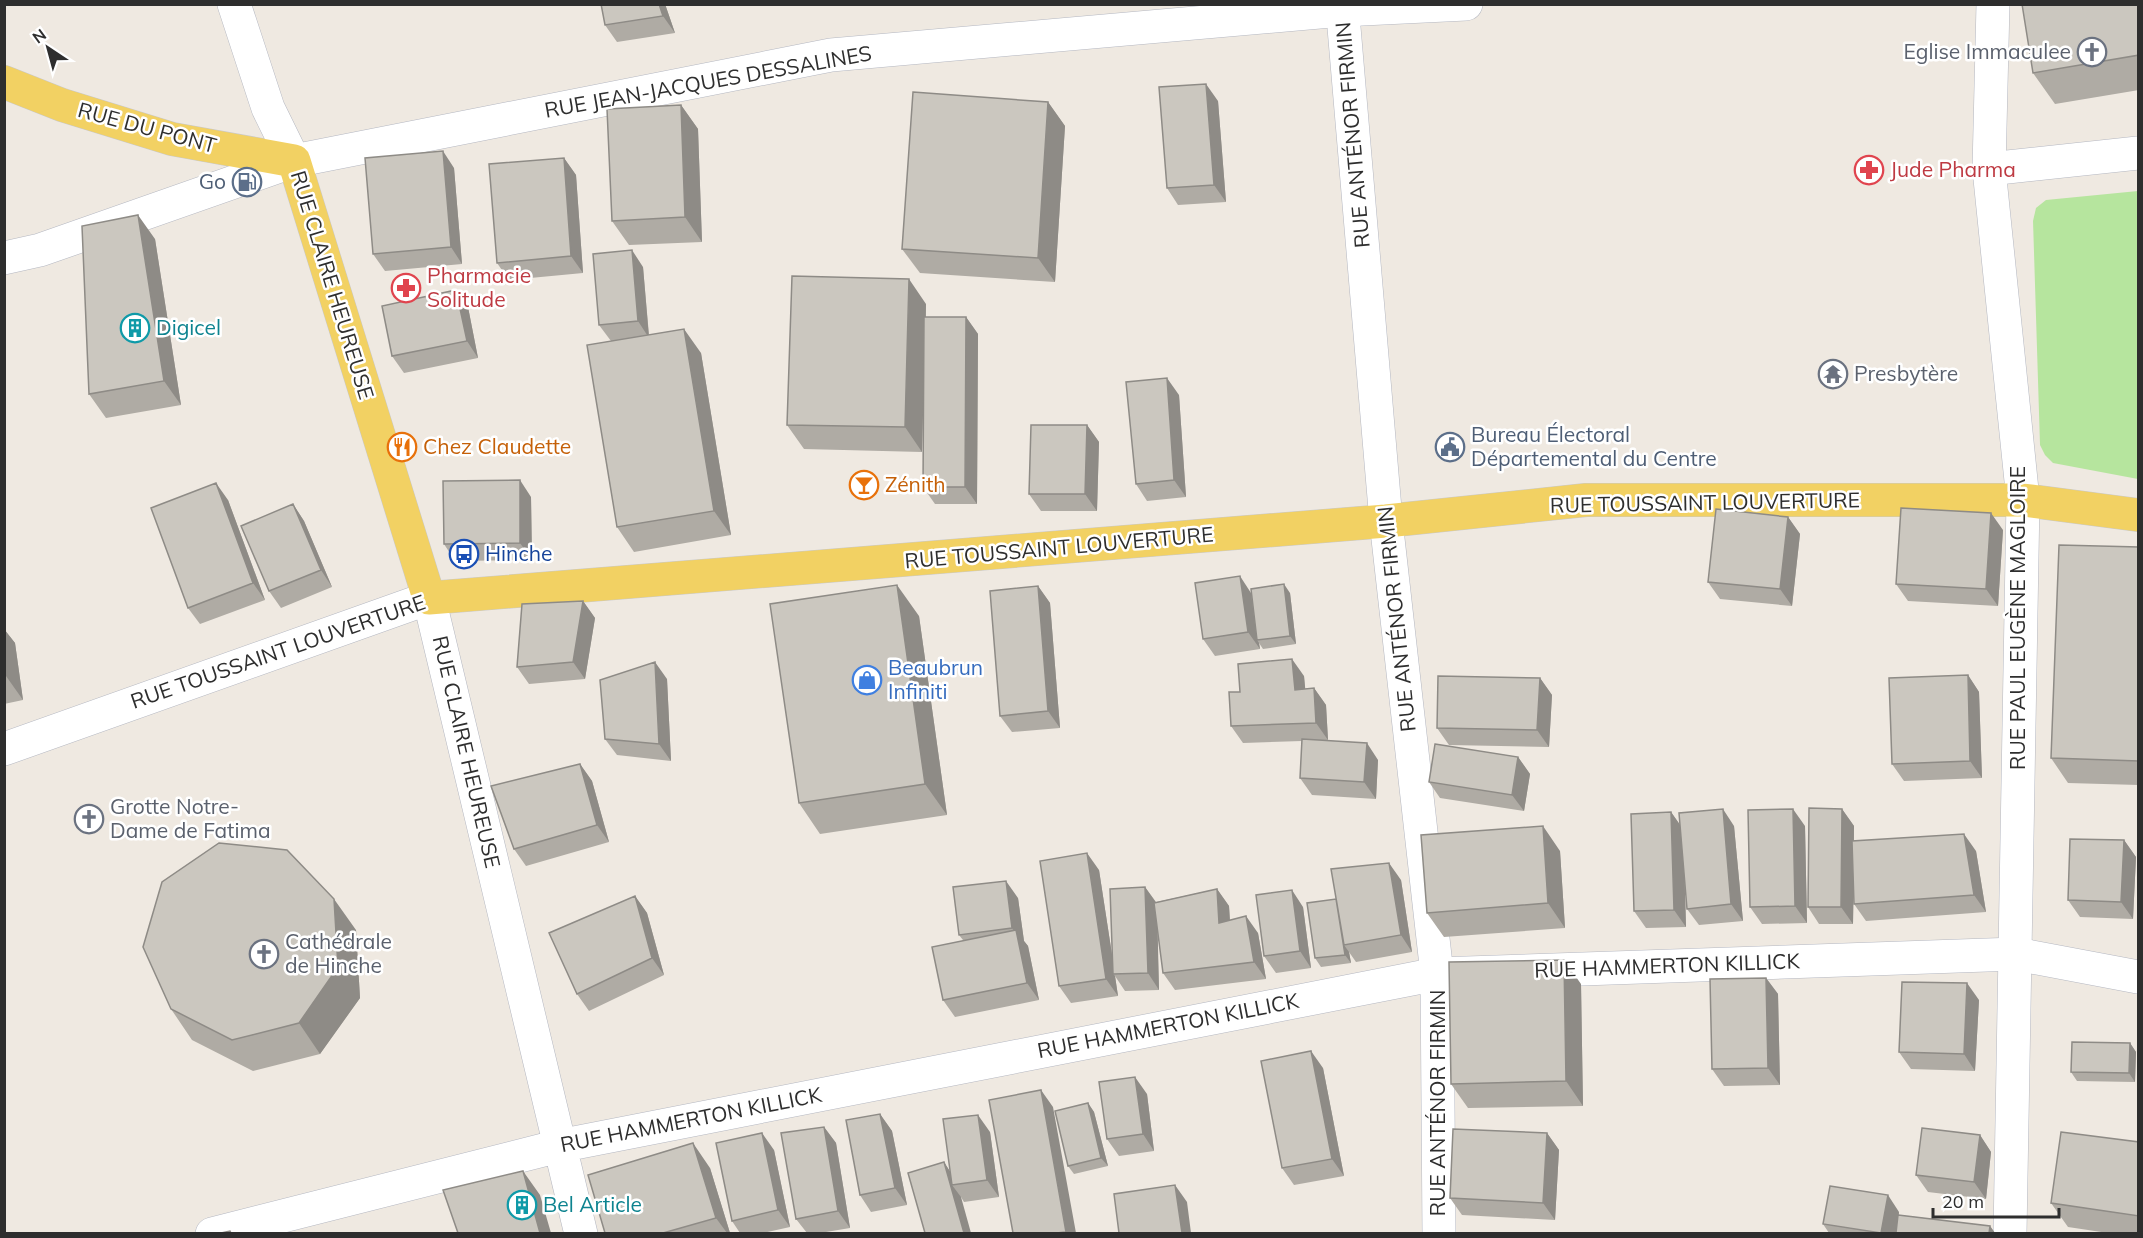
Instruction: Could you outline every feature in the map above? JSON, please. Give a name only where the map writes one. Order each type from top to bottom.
[{"type":"main road","name":"RUE DU PONT","points":[[4,82],[62,105],[172,139],[294,161]]},
{"type":"main road","name":"RUE CLAIRE HEUREUSE","points":[[294,161],[429,598]]},
{"type":"main road","name":"RUE TOUSSAINT LOUVERTURE","points":[[429,598],[1386,521],[1586,500],[2023,500],[2139,514]]},
{"type":"street","name":"RUE CLAIRE HEUREUSE","points":[[234,4],[268,108],[294,161]]},
{"type":"street","name":"RUE JEAN-JACQUES DESSALINES","points":[[4,258],[40,250],[294,161],[831,55],[1342,7],[1466,4]]},
{"type":"street","name":"RUE PAUL EUGÈNE MAGLOIRE","points":[[1993,4],[1989,169],[2023,500],[2010,1233]]},
{"type":"street","name":"RUE ANTÉNOR FIRMIN","points":[[1342,7],[1386,521],[1437,974],[1439,1233]]},
{"type":"street","points":[[1989,169],[2139,153]]},
{"type":"street","name":"RUE CLAIRE HEUREUSE","points":[[429,598],[581,1233]]},
{"type":"street","name":"RUE TOUSSAINT LOUVERTURE","points":[[4,749],[429,598]]},
{"type":"street","name":"RUE HAMMERTON KILLICK","points":[[212,1233],[559,1146],[1437,974],[2016,954],[2139,977]]},
{"type":"green space","points":[[2138,191],[2138,479],[2053,463],[2045,455],[2040,445],[2033,221],[2036,208],[2046,200]]},
{"type":"building","points":[[601,4],[659,4],[663,16],[605,25]]},
{"type":"building","name":"Eglise Immaculee","points":[[2022,4],[2139,4],[2139,55],[2033,73]]},
{"type":"building","points":[[1206,84],[1214,185],[1167,188],[1159,87]]},
{"type":"building","points":[[913,92],[1048,102],[1038,258],[902,249]]},
{"type":"building","points":[[681,105],[685,217],[612,221],[607,109]]},
{"type":"building","points":[[443,151],[451,247],[373,254],[365,158]]},
{"type":"building","points":[[564,158],[571,256],[497,263],[489,164]]},
{"type":"building","name":"Digicel","points":[[138,215],[164,381],[89,394],[82,226]]},
{"type":"building","points":[[632,250],[638,321],[599,325],[593,254]]},
{"type":"building","points":[[792,276],[909,279],[905,427],[787,425]]},
{"type":"building","points":[[456,290],[467,341],[392,356],[382,306]]},
{"type":"building","points":[[924,317],[966,317],[965,487],[923,487]]},
{"type":"building","points":[[684,329],[714,511],[617,527],[587,345]]},
{"type":"building","points":[[1167,378],[1174,480],[1136,484],[1126,382]]},
{"type":"building","points":[[1031,425],[1087,425],[1085,494],[1029,494]]},
{"type":"building","points":[[520,480],[520,543],[444,544],[443,481]]},
{"type":"building","points":[[216,483],[253,583],[188,608],[151,508]]},
{"type":"building","points":[[293,504],[321,570],[269,591],[241,526]]},
{"type":"building","points":[[1901,508],[1991,513],[1986,589],[1896,584]]},
{"type":"building","points":[[1716,509],[1788,517],[1780,589],[1708,582]]},
{"type":"building","points":[[2059,545],[2139,547],[2139,761],[2051,758]]},
{"type":"building","points":[[1240,576],[1248,632],[1203,639],[1195,583]]},
{"type":"building","points":[[1284,584],[1290,636],[1257,640],[1251,589]]},
{"type":"building","points":[[897,585],[925,784],[799,803],[770,604]]},
{"type":"building","points":[[1038,586],[1048,711],[1000,716],[990,591]]},
{"type":"building","points":[[583,601],[573,662],[517,667],[522,604]]},
{"type":"building","points":[[1292,659],[1295,690],[1314,688],[1316,723],[1231,726],[1229,692],[1240,692],[1238,664]]},
{"type":"building","points":[[655,662],[659,744],[605,739],[600,680]]},
{"type":"building","points":[[1968,675],[1970,761],[1892,764],[1889,678]]},
{"type":"building","points":[[1438,676],[1540,678],[1537,730],[1437,728]]},
{"type":"building","points":[[1302,739],[1367,743],[1364,782],[1300,778]]},
{"type":"building","points":[[1435,744],[1518,757],[1512,795],[1429,782]]},
{"type":"building","points":[[580,764],[597,825],[514,849],[491,786]]},
{"type":"building","points":[[1809,808],[1842,809],[1841,907],[1808,907]]},
{"type":"building","points":[[1723,809],[1731,904],[1687,909],[1679,813]]},
{"type":"building","points":[[1793,809],[1795,906],[1750,907],[1748,810]]},
{"type":"building","points":[[1671,812],[1674,910],[1634,911],[1631,814]]},
{"type":"building","points":[[1543,826],[1548,903],[1427,913],[1421,835]]},
{"type":"building","points":[[1964,834],[1974,895],[1854,904],[1852,841]]},
{"type":"building","points":[[2070,839],[2124,840],[2121,902],[2068,900]]},
{"type":"building","name":"Cathédrale de Hinche","points":[[219,843],[287,850],[334,899],[338,967],[299,1023],[232,1040],[171,1009],[143,947],[162,882]]},
{"type":"building","points":[[1087,853],[1106,979],[1059,986],[1040,861]]},
{"type":"building","points":[[1389,863],[1401,935],[1344,945],[1331,869]]},
{"type":"building","points":[[1006,881],[1012,928],[959,935],[953,887]]},
{"type":"building","points":[[1145,887],[1148,973],[1113,974],[1110,889]]},
{"type":"building","points":[[1217,889],[1219,923],[1246,916],[1254,962],[1163,973],[1154,903]]},
{"type":"building","points":[[1292,890],[1300,951],[1264,956],[1256,895]]},
{"type":"building","points":[[635,896],[652,958],[577,994],[549,933]]},
{"type":"building","points":[[1336,899],[1345,955],[1315,958],[1307,903]]},
{"type":"building","points":[[1016,930],[1027,983],[943,1000],[932,947]]},
{"type":"building","points":[[1564,960],[1566,1081],[1451,1084],[1449,962]]},
{"type":"building","points":[[1766,978],[1768,1068],[1712,1069],[1710,979]]},
{"type":"building","points":[[1902,982],[1967,983],[1964,1054],[1899,1052]]},
{"type":"building","points":[[2072,1042],[2130,1043],[2129,1073],[2071,1072]]},
{"type":"building","points":[[1311,1051],[1332,1159],[1282,1168],[1261,1061]]},
{"type":"building","points":[[1135,1077],[1143,1134],[1107,1139],[1099,1082]]},
{"type":"building","points":[[1041,1090],[1066,1232],[1013,1233],[989,1100]]},
{"type":"building","points":[[1088,1103],[1101,1158],[1068,1166],[1055,1111]]},
{"type":"building","points":[[880,1114],[895,1188],[860,1195],[846,1120]]},
{"type":"building","points":[[978,1115],[987,1180],[952,1185],[943,1119]]},
{"type":"building","points":[[824,1127],[838,1211],[796,1219],[781,1133]]},
{"type":"building","points":[[1922,1128],[1980,1135],[1974,1182],[1916,1175]]},
{"type":"building","points":[[1453,1129],[1547,1133],[1543,1203],[1450,1198]]},
{"type":"building","points":[[2061,1132],[2139,1142],[2139,1216],[2051,1203]]},
{"type":"building","points":[[762,1133],[778,1210],[732,1221],[716,1143]]},
{"type":"building","points":[[693,1143],[716,1218],[663,1233],[605,1233],[588,1175]]},
{"type":"building","points":[[944,1162],[964,1233],[925,1233],[908,1173]]},
{"type":"building","points":[[523,1171],[540,1233],[458,1233],[443,1190]]},
{"type":"building","points":[[1175,1185],[1182,1233],[1119,1233],[1114,1194]]},
{"type":"building","points":[[1830,1186],[1888,1195],[1881,1233],[1823,1224]]},
{"type":"building","points":[[1898,1215],[1990,1226],[1989,1233],[1896,1233]]},
{"type":"place","name":"Eglise Immaculee","points":[[2092,52]]},
{"type":"place","name":"Jude Pharma","points":[[1869,170]]},
{"type":"place","name":"Go","points":[[247,182]]},
{"type":"place","name":"Pharmacie Solitude","points":[[406,288]]},
{"type":"place","name":"Digicel","points":[[135,328]]},
{"type":"place","name":"Presbytère","points":[[1833,374]]},
{"type":"place","name":"Chez Claudette","points":[[402,447]]},
{"type":"place","name":"Bureau Électoral Départemental du Centre","points":[[1450,447]]},
{"type":"place","name":"Zénith","points":[[864,485]]},
{"type":"place","name":"Hinche","points":[[464,554]]},
{"type":"place","name":"Beaubrun Infiniti","points":[[867,680]]},
{"type":"place","name":"Grotte Notre- Dame de Fatima","points":[[89,819]]},
{"type":"place","name":"Cathédrale de Hinche","points":[[264,954]]},
{"type":"place","name":"Bel Article","points":[[522,1205]]}]
